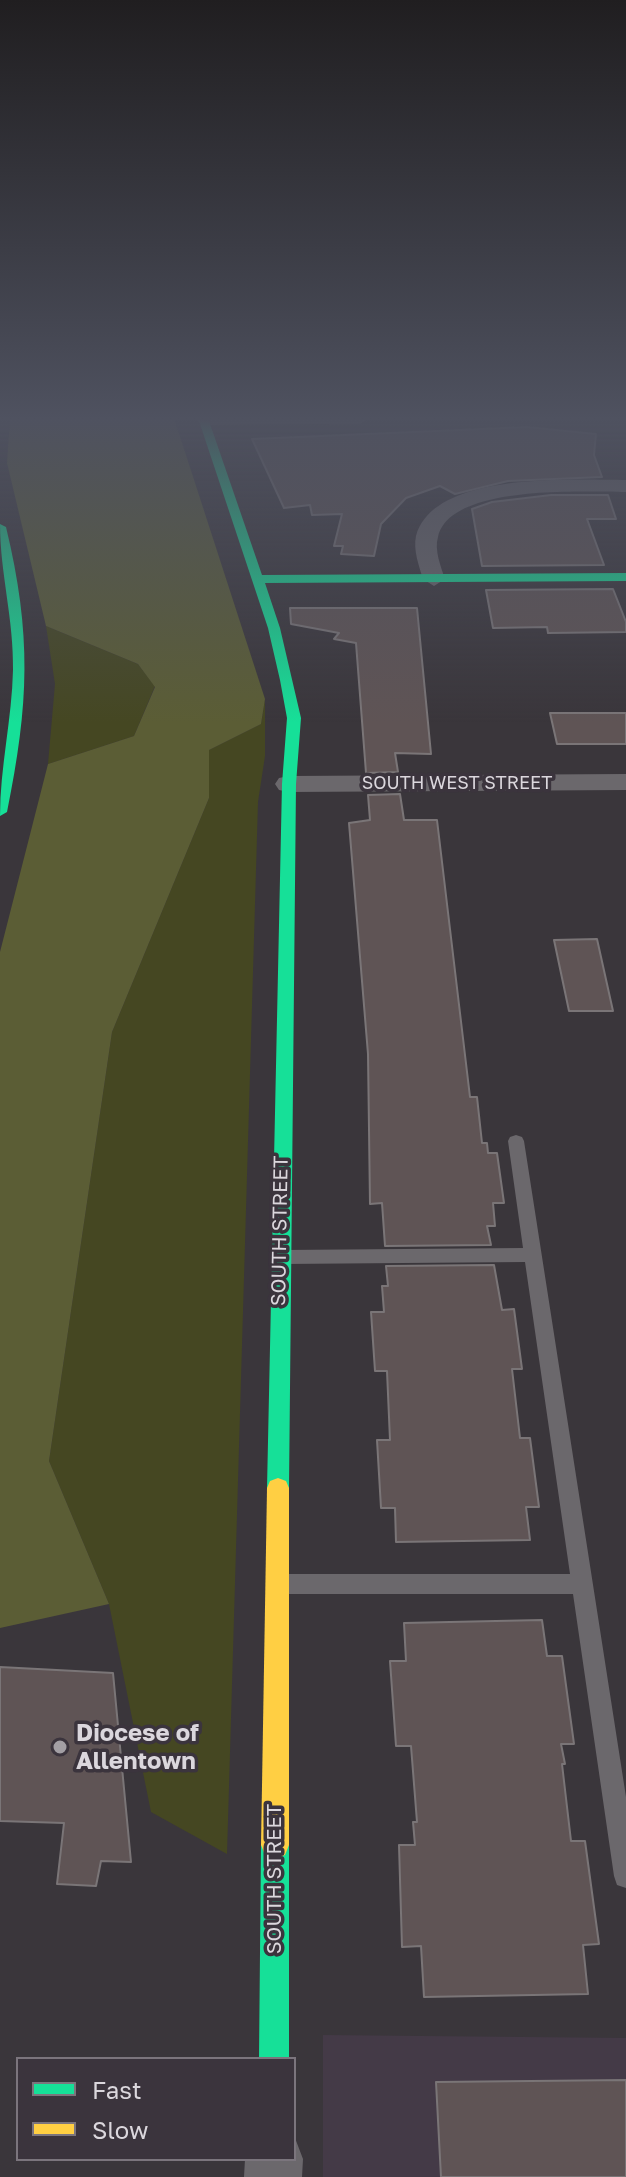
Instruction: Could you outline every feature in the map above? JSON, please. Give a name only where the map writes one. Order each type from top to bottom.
[{"type":"street","name":"SOUTH STREET","points":[[237,520],[274,628],[294,718],[289,784],[279,1257],[274,2057]]},
{"type":"street","points":[[434,579],[427,557],[427,535],[436,520]]},
{"type":"street","points":[[0,527],[17,599],[22,650],[10,708],[0,812]]},
{"type":"street","points":[[257,579],[626,577]]},
{"type":"street","name":"SOUTH WEST STREET","points":[[289,784],[626,782]]},
{"type":"lane","points":[[516,1141],[626,1876]]},
{"type":"lane","points":[[279,1257],[533,1255]]},
{"type":"lane","points":[[276,1584],[583,1584]]},
{"type":"shaded area","points":[[323,2035],[626,2038],[626,2177],[323,2177]]},
{"type":"green space","points":[[21,520],[207,520],[265,699],[261,724],[209,750],[209,798],[112,1032],[49,1461],[109,1604],[0,1628],[0,952],[48,764],[134,736],[155,687],[138,664],[46,626]]},
{"type":"green space","points":[[46,626],[138,664],[155,686],[134,736],[48,764],[55,684]]},
{"type":"green space","points":[[265,699],[265,756],[258,802],[227,1854],[151,1812],[109,1604],[49,1461],[112,1032],[209,798],[209,750],[261,724]]},
{"type":"building","points":[[341,520],[385,520],[381,524],[374,556],[341,554],[343,546],[334,546]]},
{"type":"building","points":[[474,520],[587,520],[604,565],[482,566]]},
{"type":"building","points":[[613,589],[626,622],[626,632],[548,633],[547,627],[493,628],[486,590]]},
{"type":"building","points":[[290,608],[417,608],[431,754],[395,753],[398,772],[366,773],[356,643],[334,639],[339,633],[291,624]]},
{"type":"building","points":[[550,713],[626,713],[626,744],[557,744]]},
{"type":"building","points":[[400,794],[404,820],[437,820],[470,1097],[477,1097],[482,1143],[487,1143],[488,1153],[497,1153],[504,1203],[493,1203],[495,1226],[487,1226],[491,1245],[385,1246],[382,1203],[370,1204],[368,1054],[349,823],[370,820],[368,795]]},
{"type":"building","points":[[597,939],[613,1011],[569,1011],[554,940]]},
{"type":"building","points":[[494,1265],[502,1310],[514,1309],[522,1369],[512,1369],[520,1438],[530,1438],[539,1507],[526,1507],[530,1540],[396,1542],[395,1508],[381,1508],[377,1440],[390,1440],[387,1371],[375,1371],[371,1312],[384,1312],[382,1286],[388,1286],[386,1266]]},
{"type":"building","points":[[542,1620],[547,1656],[562,1656],[574,1744],[561,1744],[571,1841],[585,1841],[599,1944],[583,1945],[588,1994],[424,1997],[421,1946],[402,1947],[399,1845],[415,1845],[413,1822],[417,1822],[411,1746],[396,1746],[390,1661],[406,1661],[404,1623]]},
{"type":"building","name":"Diocese of Allentown","points":[[0,1667],[113,1673],[131,1862],[101,1861],[96,1886],[57,1884],[64,1823],[0,1821]]},
{"type":"building","points":[[626,2080],[626,2177],[441,2177],[436,2082]]},
{"type":"traffic: fast","points":[[237,520],[274,628],[294,718],[289,784],[278,1488]]},
{"type":"traffic: fast","points":[[0,527],[16,602],[20,670],[14,737],[0,812]]},
{"type":"traffic: fast","points":[[257,579],[626,577]]},
{"type":"traffic: fast","points":[[274,2057],[275,1845]]},
{"type":"traffic: slow","points":[[275,1845],[278,1488]]},
{"type":"place","name":"Diocese of Allentown","points":[[60,1747]]}]
